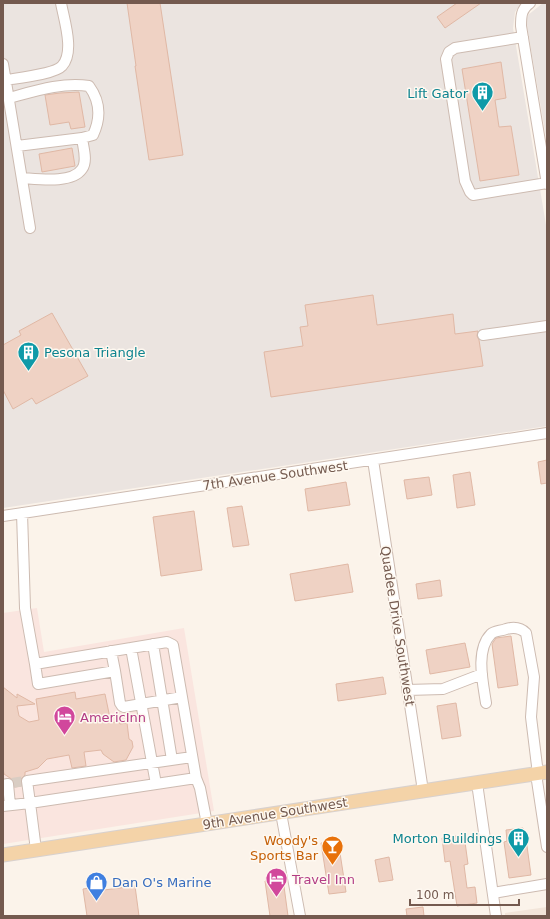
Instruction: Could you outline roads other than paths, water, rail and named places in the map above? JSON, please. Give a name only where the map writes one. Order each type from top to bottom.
[{"type":"main road","name":"9th Avenue Southwest","points":[[3,855],[540,773]]},
{"type":"street","points":[[6,80],[51,72],[62,67],[68,57],[68,42],[61,3]]},
{"type":"street","points":[[523,37],[455,48],[448,52],[446,59],[465,181],[473,195],[547,184],[523,37],[523,9],[530,3]]},
{"type":"street","points":[[3,64],[30,228]]},
{"type":"street","points":[[9,98],[50,87],[75,84],[89,86],[96,95],[99,112],[97,126],[93,135],[82,138],[17,146]]},
{"type":"street","points":[[22,178],[60,180],[76,174],[82,169],[85,162],[82,138]]},
{"type":"street","points":[[483,335],[547,326]]},
{"type":"street","name":"7th Avenue Southwest","points":[[3,516],[547,433]]},
{"type":"street","name":"Quadee Drive Southwest","points":[[373,460],[423,791]]},
{"type":"street","points":[[22,513],[25,608],[38,684],[114,671]]},
{"type":"street","points":[[486,703],[481,667],[484,643],[492,633],[512,628],[522,629],[526,633],[534,677],[531,717],[540,773],[547,847]]},
{"type":"street","points":[[35,664],[167,642],[173,645],[196,778],[200,788],[206,824]]},
{"type":"street","points":[[153,644],[172,760]]},
{"type":"street","points":[[132,648],[156,784]]},
{"type":"street","points":[[111,652],[122,706],[182,697]]},
{"type":"street","points":[[407,690],[443,689],[482,674]]},
{"type":"street","points":[[36,850],[26,781],[192,756]]},
{"type":"street","points":[[8,784],[7,806],[196,778]]},
{"type":"street","points":[[477,783],[496,916]]},
{"type":"street","points":[[281,813],[300,916]]},
{"type":"street","points":[[493,893],[547,884]]},
{"type":"tunnel","points":[[12,783],[25,781]]},
{"type":"place","name":"Lift Gator","points":[[483,112]]},
{"type":"place","name":"Pesona Triangle","points":[[28,372]]},
{"type":"place","name":"AmericInn","points":[[65,736]]},
{"type":"place","name":"Morton Buildings","points":[[518,858]]},
{"type":"place","name":"Woody's Sports Bar","points":[[333,866]]},
{"type":"place","name":"Travel Inn","points":[[276,898]]},
{"type":"place","name":"Dan O's Marine","points":[[96,902]]}]
